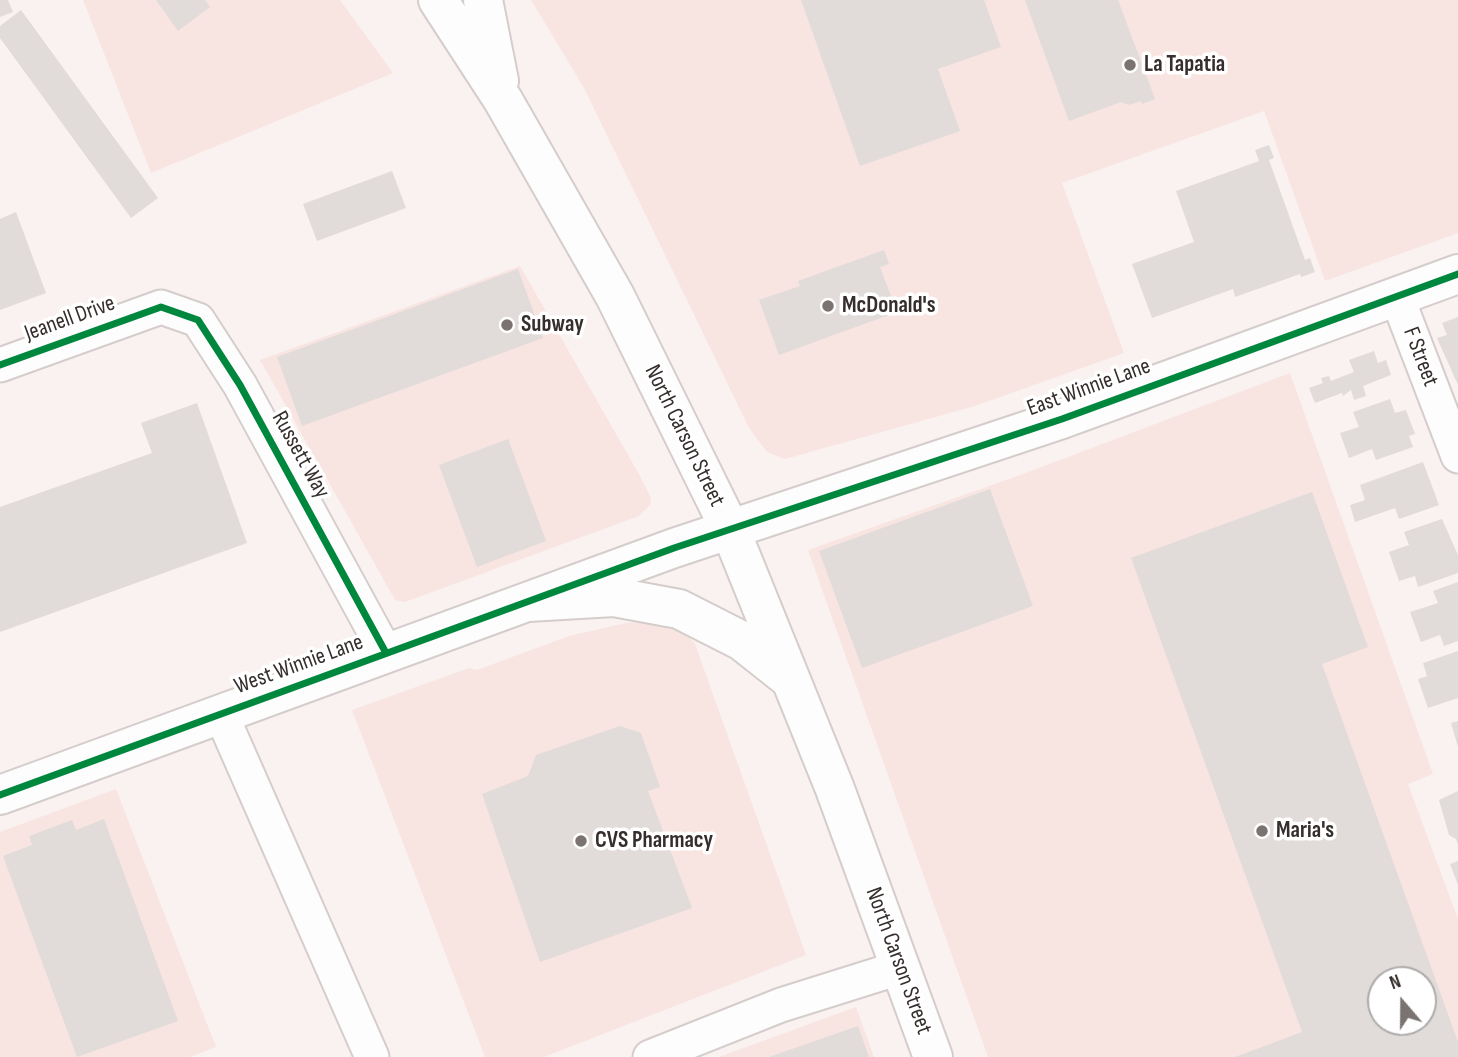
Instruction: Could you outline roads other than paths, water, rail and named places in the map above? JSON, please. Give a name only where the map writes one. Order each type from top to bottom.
[{"type":"main road","name":"North Carson Street","points":[[438,0],[503,100],[614,296],[730,529],[792,680],[902,967],[933,1057]]},
{"type":"main road","points":[[483,0],[503,100]]},
{"type":"main road","name":"East Winnie Lane","points":[[730,529],[1062,419],[1458,274]]},
{"type":"main road","name":"West Winnie Lane","points":[[0,795],[730,529]]},
{"type":"main road","points":[[528,602],[614,597],[679,609],[742,641],[792,680]]},
{"type":"street","name":"F Street","points":[[1397,297],[1458,456]]},
{"type":"street","name":"Russett Way","points":[[152,310],[161,307],[198,320],[240,385],[386,653]]},
{"type":"street","name":"Jeanell Drive","points":[[0,365],[152,310]]},
{"type":"street","points":[[220,715],[372,1057]]},
{"type":"street","points":[[650,1057],[781,1006],[902,967]]},
{"type":"place","name":"La Tapatia","points":[[1130,65]]},
{"type":"place","name":"McDonald's","points":[[828,306]]},
{"type":"place","name":"Subway","points":[[507,325]]},
{"type":"place","name":"Maria's","points":[[1262,831]]},
{"type":"place","name":"CVS Pharmacy","points":[[581,841]]}]
